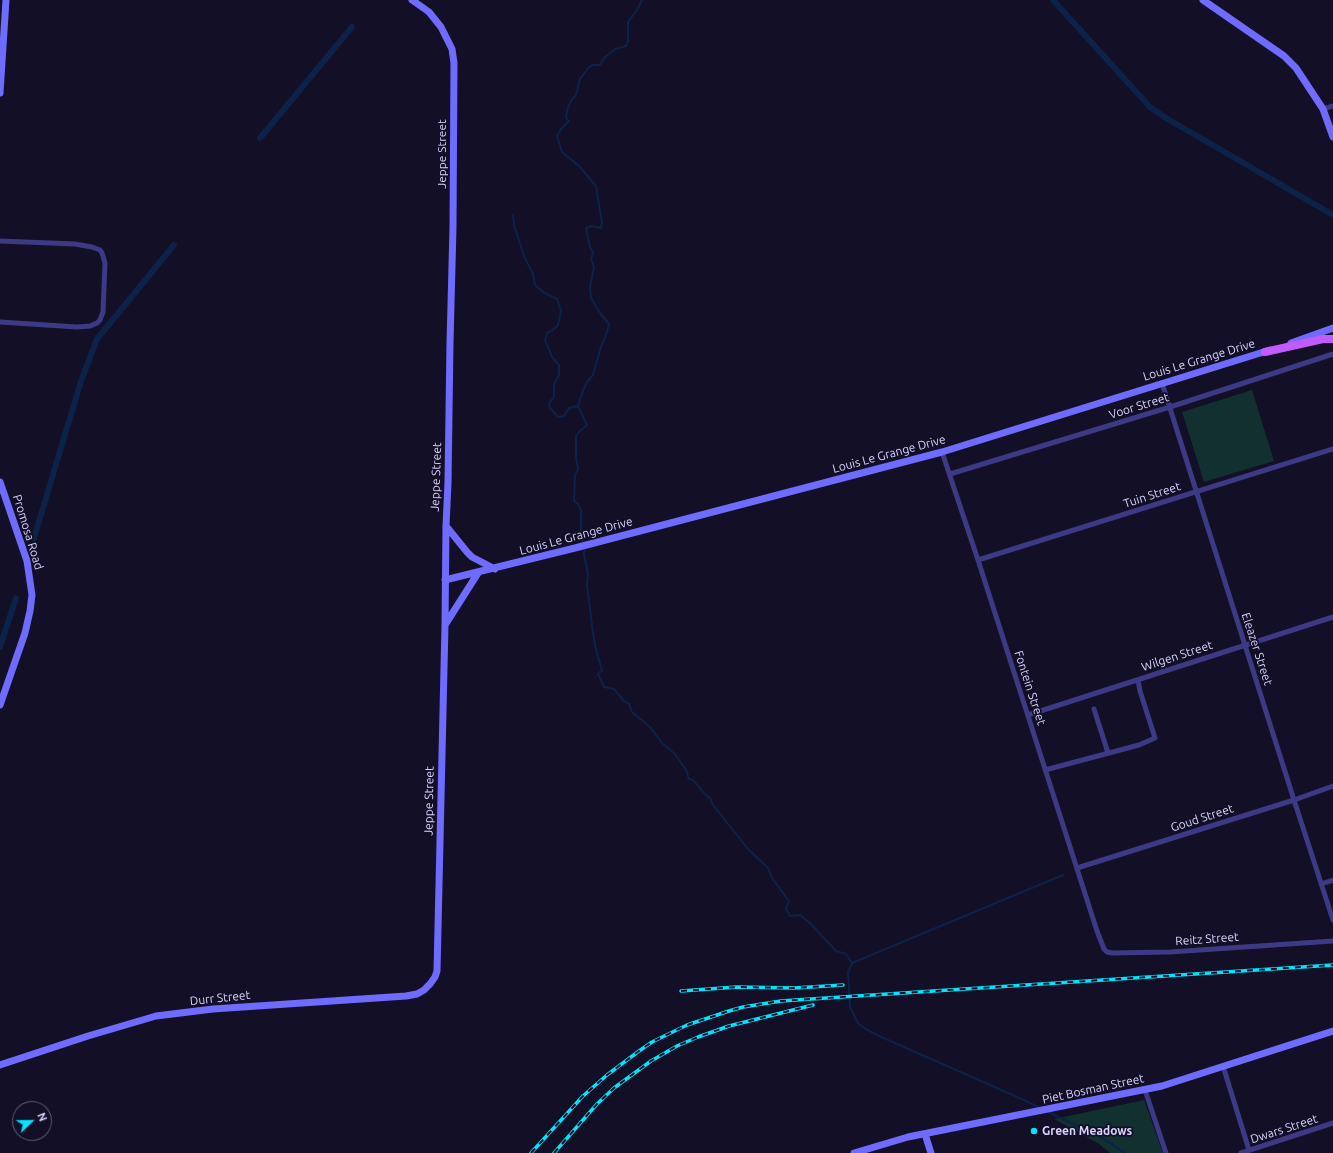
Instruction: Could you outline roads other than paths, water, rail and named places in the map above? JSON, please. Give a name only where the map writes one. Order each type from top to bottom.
[{"type":"main road","points":[[1265,352],[1324,339],[1333,339]]},
{"type":"street","points":[[0,93],[6,0]]},
{"type":"street","name":"Jeppe Street","points":[[412,0],[429,12],[441,27],[452,49],[454,63],[453,227],[437,971]]},
{"type":"street","points":[[1203,0],[1284,56],[1296,68],[1324,109],[1333,137]]},
{"type":"street","points":[[1324,109],[1333,106]]},
{"type":"street","points":[[0,240],[92,247],[100,250],[105,262],[103,312],[97,323],[90,326],[77,327],[0,322]]},
{"type":"street","name":"Louis Le Grange Drive","points":[[445,580],[478,573],[942,452],[1265,352],[1333,328]]},
{"type":"street","name":"Voor Street","points":[[950,474],[1170,407],[1333,354]]},
{"type":"street","name":"Eleazer Street","points":[[1162,383],[1333,920]]},
{"type":"street","name":"Tuin Street","points":[[978,560],[1333,449]]},
{"type":"street","name":"Fontein Street","points":[[942,452],[1097,931]]},
{"type":"street","name":"Promosa Road","points":[[0,482],[27,560],[32,595],[30,611],[24,634],[0,705]]},
{"type":"street","points":[[446,526],[472,557],[495,568]]},
{"type":"street","points":[[445,625],[478,573]]},
{"type":"street","name":"Wilgen Street","points":[[1028,715],[1333,617]]},
{"type":"street","points":[[1045,770],[1139,745],[1155,738],[1138,680]]},
{"type":"street","points":[[1094,709],[1108,753]]},
{"type":"street","name":"Goud Street","points":[[1077,868],[1294,800],[1333,786]]},
{"type":"street","points":[[1321,884],[1333,880]]},
{"type":"street","name":"Reitz Street","points":[[1097,931],[1104,949],[1107,952],[1112,953],[1170,952],[1333,941]]},
{"type":"street","name":"Durr Street","points":[[0,1065],[88,1036],[156,1016],[213,1009],[406,996],[416,994],[424,990],[430,984],[437,971]]},
{"type":"street","name":"Piet Bosman Street","points":[[854,1153],[908,1137],[1030,1114],[1162,1086],[1333,1031]]},
{"type":"street","points":[[1223,1066],[1249,1150]]},
{"type":"street","points":[[1145,1090],[1166,1153]]},
{"type":"street","name":"Dwars Street","points":[[1241,1153],[1333,1123]]},
{"type":"street","points":[[925,1134],[931,1153]]},
{"type":"waterway","points":[[578,406],[587,382],[593,375],[609,324],[591,298],[590,287],[594,267],[591,259],[593,253],[590,247],[586,228],[592,226],[601,228],[602,223],[596,186],[579,166],[562,152],[557,136],[561,129],[569,121],[566,118],[568,107],[576,95],[580,79],[589,67],[593,65],[600,65],[604,58],[615,49],[626,46],[628,41],[628,22],[642,0]]},
{"type":"waterway","points":[[1053,0],[1150,107],[1166,118],[1333,215]]},
{"type":"waterway","points":[[260,138],[352,27]]},
{"type":"waterway","points":[[513,215],[514,225],[524,256],[533,274],[535,285],[543,292],[557,299],[561,311],[558,325],[547,333],[545,340],[552,357],[559,365],[559,375],[554,384],[554,397],[549,403],[550,408],[558,417],[564,416],[569,408],[578,406],[587,425],[576,436],[576,457],[578,469],[575,475],[574,501],[578,504],[581,510],[581,534],[584,543]]},
{"type":"waterway","points":[[34,538],[81,381],[97,339],[174,245]]},
{"type":"waterway","points":[[585,547],[584,554],[588,574],[587,585],[593,633],[602,670],[598,674],[604,687],[614,689],[624,701],[629,704],[632,712],[650,727],[662,743],[675,754],[686,770],[689,779],[693,780],[710,798],[713,805],[748,849],[768,868],[772,878],[789,901],[786,909],[790,916],[800,915],[810,923],[836,951],[846,954],[852,963]]},
{"type":"waterway","points":[[0,647],[16,598]]},
{"type":"waterway","points":[[1040,1108],[864,1028],[858,1023],[850,1007],[848,972],[852,963],[1063,875]]},
{"type":"waterway","points":[[1048,1112],[1098,1135],[1125,1153]]},
{"type":"railway","points":[[531,1153],[583,1096],[607,1075],[652,1042],[687,1025],[743,1007],[781,1001],[1333,965]]},
{"type":"railway","points":[[681,991],[737,987],[794,988],[843,985]]},
{"type":"railway","points":[[554,1153],[597,1104],[614,1088],[651,1061],[677,1046],[729,1026],[813,1005]]},
{"type":"place","name":"Green Meadows","points":[[1034,1131]]}]
